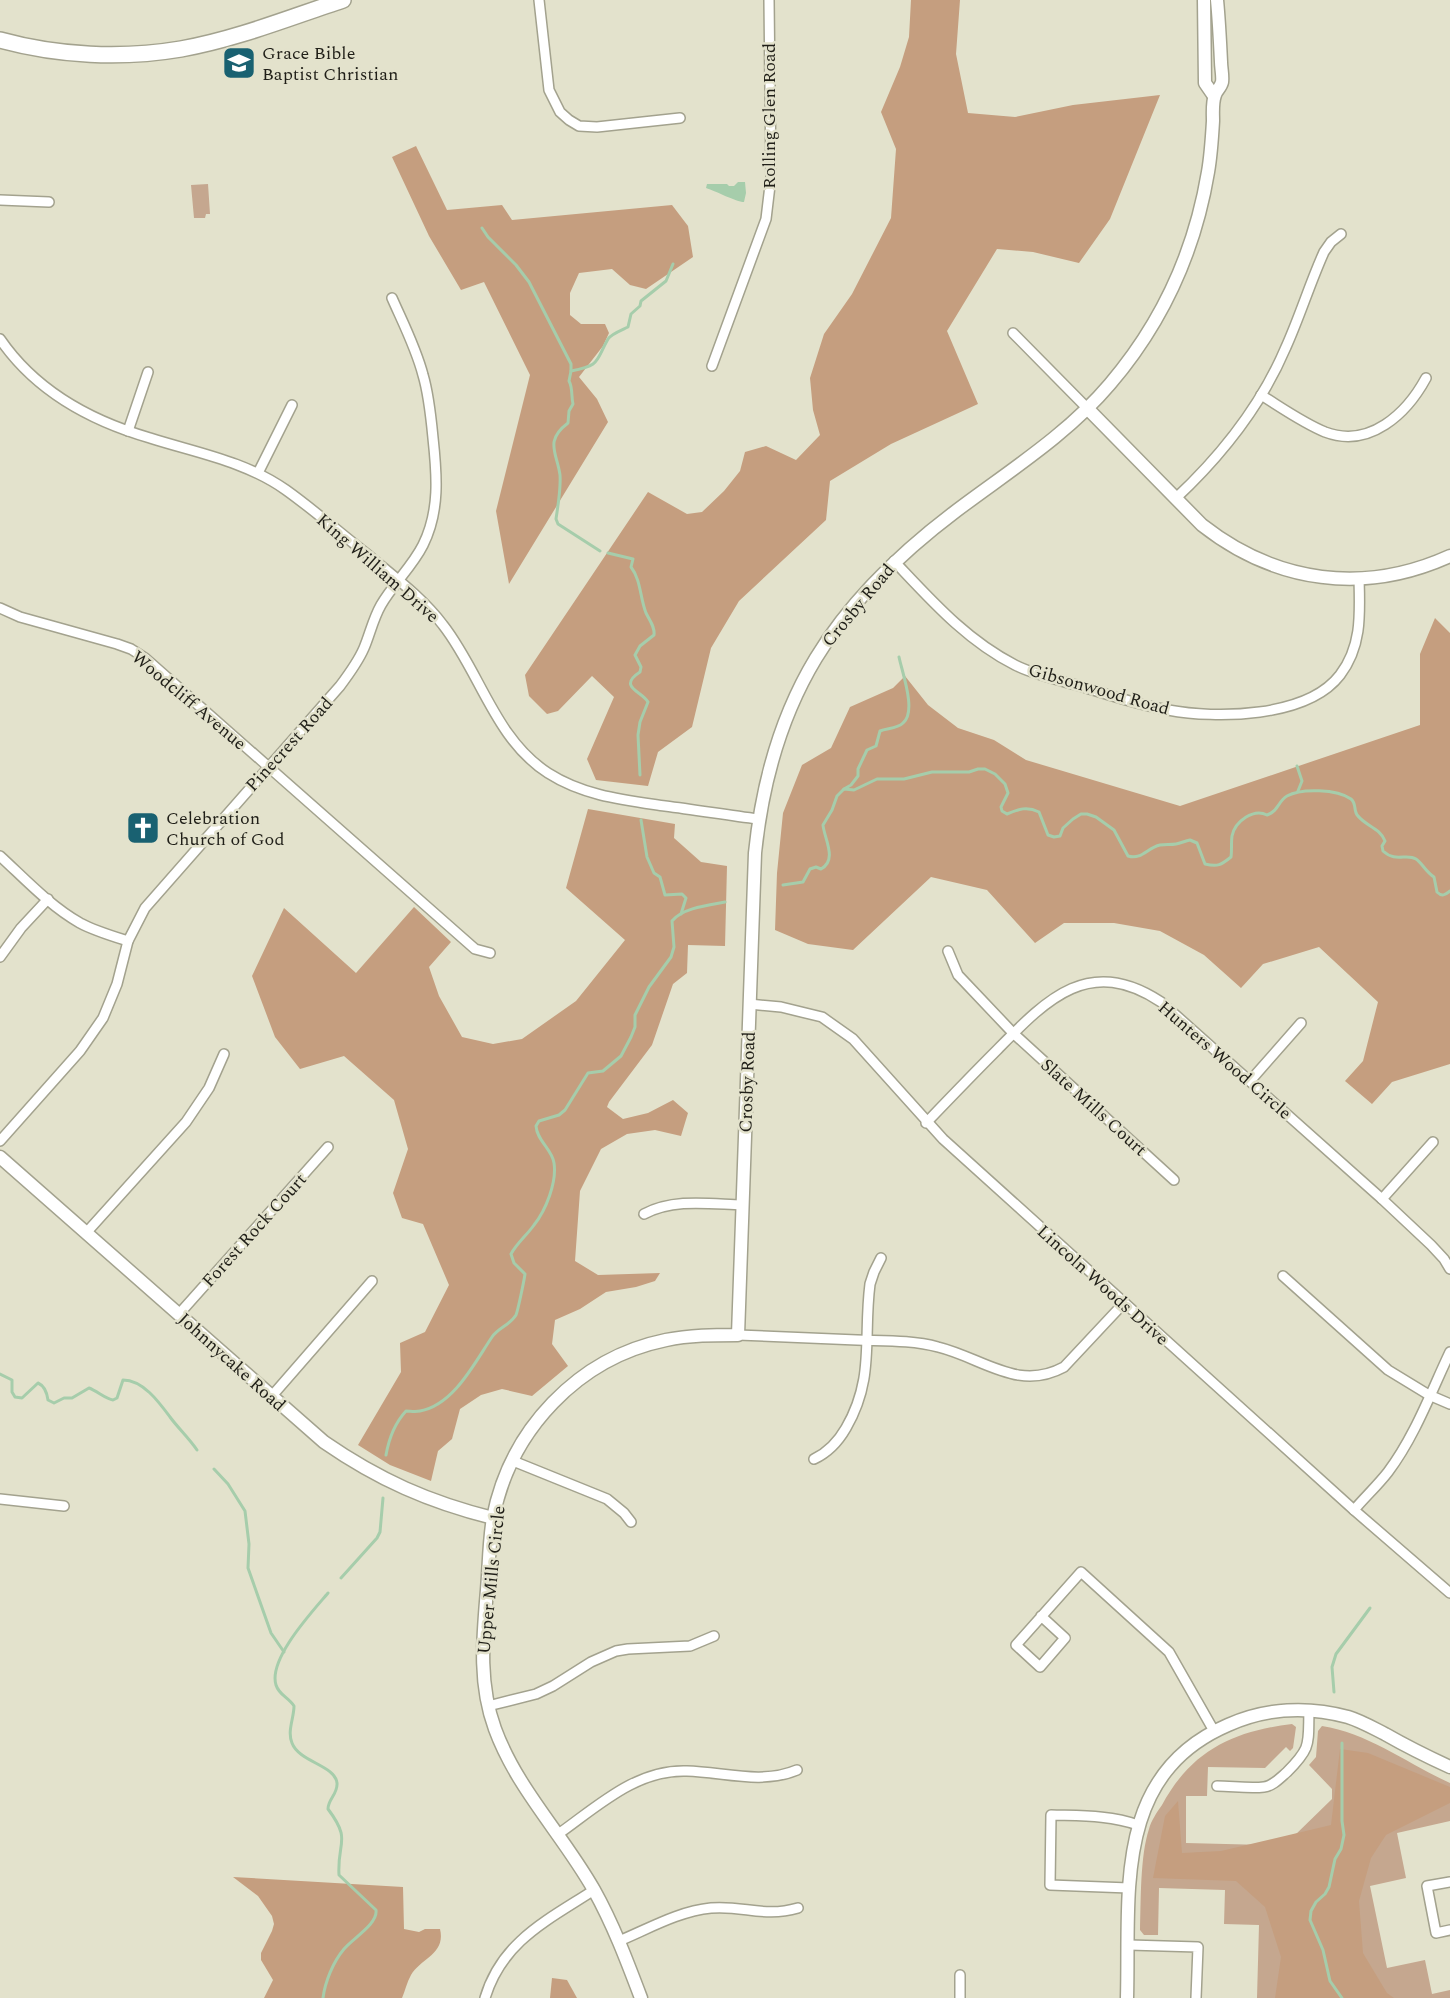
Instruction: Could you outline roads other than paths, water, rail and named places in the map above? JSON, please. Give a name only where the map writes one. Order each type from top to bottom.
[{"type":"main road","points":[[0,40],[52,51],[114,55],[183,49],[344,0]]},
{"type":"street","points":[[539,0],[549,90],[560,112],[569,120],[579,126],[597,128],[680,118]]},
{"type":"street","name":"Rolling Glen Road","points":[[712,366],[760,237],[767,208],[771,177],[769,0]]},
{"type":"street","name":"Crosby Road","points":[[1204,0],[1205,83],[1214,96]]},
{"type":"street","name":"Crosby Road","points":[[738,1335],[755,853],[758,819],[777,741],[805,676],[822,646],[871,585],[894,561],[956,511],[1049,442],[1087,408],[1108,386],[1135,351],[1166,301],[1184,264],[1204,196],[1211,154],[1214,96],[1222,83],[1217,0]]},
{"type":"street","points":[[0,200],[49,202]]},
{"type":"street","points":[[1175,499],[1200,476],[1232,439],[1261,395],[1286,349],[1324,252],[1341,234]]},
{"type":"street","name":"Pinecrest Road","points":[[0,1141],[93,1035],[111,1004],[128,941],[136,923],[155,894],[340,686],[365,646],[379,608],[415,559],[429,531],[434,516],[437,476],[432,420],[424,375],[392,298]]},
{"type":"street","points":[[1013,333],[1175,499],[1220,539],[1267,564],[1314,576],[1359,579],[1403,572],[1450,556]]},
{"type":"street","name":"King William Drive","points":[[0,339],[14,358],[53,393],[103,422],[229,460],[258,473],[305,504],[399,580],[442,622],[465,657],[497,718],[512,740],[529,758],[547,772],[578,788],[613,798],[758,819]]},
{"type":"street","points":[[128,431],[148,372]]},
{"type":"street","points":[[1261,395],[1328,433],[1352,435],[1379,429],[1398,417],[1417,394],[1426,378]]},
{"type":"street","points":[[258,473],[292,405]]},
{"type":"street","name":"Gibsonwood Road","points":[[894,561],[961,630],[1016,665],[1142,705],[1200,714],[1229,714],[1278,709],[1300,703],[1328,686],[1339,676],[1355,649],[1360,615],[1359,579]]},
{"type":"street","name":"Woodcliff Avenue","points":[[0,608],[20,617],[131,649],[146,658],[474,949],[490,953]]},
{"type":"street","points":[[0,856],[77,921],[89,928],[128,941]]},
{"type":"street","points":[[0,957],[21,928],[48,898]]},
{"type":"street","name":"Slate Mills Court","points":[[948,951],[958,975],[1013,1033],[1174,1180]]},
{"type":"street","name":"Hunters Wood Circle","points":[[926,1123],[1037,1010],[1066,990],[1097,981],[1130,986],[1146,992],[1161,1002],[1382,1199],[1431,1245],[1450,1269]]},
{"type":"street","name":"Lincoln Woods Drive","points":[[749,1004],[804,1011],[822,1017],[838,1028],[865,1052],[926,1123],[1123,1304],[1450,1593]]},
{"type":"street","points":[[1250,1081],[1301,1023]]},
{"type":"street","points":[[86,1233],[186,1122],[209,1088],[224,1054]]},
{"type":"street","points":[[1382,1199],[1433,1142]]},
{"type":"street","name":"Forest Rock Court","points":[[179,1314],[328,1147]]},
{"type":"street","name":"Johnnycake Road","points":[[0,1157],[324,1442],[375,1475],[434,1500],[494,1518]]},
{"type":"street","points":[[644,1214],[668,1205],[742,1205]]},
{"type":"street","points":[[814,1459],[824,1455],[843,1434],[858,1405],[864,1387],[870,1284],[881,1258]]},
{"type":"street","points":[[1283,1276],[1388,1370],[1450,1404]]},
{"type":"street","points":[[271,1397],[372,1281]]},
{"type":"street","name":"Upper Mills Circle","points":[[640,1998],[619,1941],[594,1890],[514,1771],[500,1743],[488,1706],[484,1684],[482,1648],[494,1518],[502,1487],[513,1461],[536,1421],[554,1401],[585,1374],[601,1364],[622,1354],[665,1340],[689,1336],[738,1335],[916,1343],[938,1347],[1006,1372],[1031,1378],[1053,1373],[1064,1367],[1123,1304]]},
{"type":"street","points":[[1354,1510],[1388,1473],[1398,1457],[1450,1352]]},
{"type":"street","points":[[513,1461],[607,1499],[624,1512],[631,1522]]},
{"type":"street","points":[[0,1499],[64,1506]]},
{"type":"street","points":[[1041,1616],[1065,1638],[1040,1667],[1016,1645],[1041,1616],[1081,1572],[1169,1652],[1214,1731]]},
{"type":"street","points":[[488,1706],[536,1694],[596,1659],[616,1651],[690,1646],[714,1636]]},
{"type":"street","points":[[1127,1998],[1129,1888],[1132,1850],[1138,1825],[1149,1796],[1163,1776],[1188,1749],[1214,1731],[1251,1716],[1281,1710],[1309,1710],[1327,1712],[1364,1723],[1450,1767]]},
{"type":"street","points":[[1217,1786],[1264,1787],[1279,1780],[1302,1758],[1307,1750],[1309,1710]]},
{"type":"street","points":[[557,1835],[633,1782],[649,1776],[687,1770],[768,1778],[797,1770]]},
{"type":"street","points":[[1129,1888],[1050,1885],[1051,1815],[1103,1816],[1122,1819],[1138,1825]]},
{"type":"street","points":[[1450,1882],[1427,1887],[1436,1933],[1450,1930]]},
{"type":"street","points":[[485,1998],[495,1971],[518,1942],[594,1890]]},
{"type":"street","points":[[619,1941],[697,1910],[728,1908],[772,1913],[798,1908]]},
{"type":"street","points":[[1129,1945],[1198,1947],[1196,1998]]},
{"type":"street","points":[[960,1975],[960,1998]]},
{"type":"waterway","points":[[482,228],[529,282],[571,364],[569,381],[573,404],[569,411],[568,423],[556,436],[554,442],[560,475],[556,519],[558,524],[600,551]]},
{"type":"waterway","points":[[571,371],[588,367],[596,361],[609,337],[628,327],[631,314],[640,306],[641,301],[666,281],[673,264]]},
{"type":"waterway","points":[[608,553],[633,559],[631,567],[637,578],[646,613],[654,629],[654,635],[640,646],[635,655],[641,667],[640,672],[631,681],[633,688],[648,702],[640,722],[638,735],[640,775]]},
{"type":"waterway","points":[[844,789],[851,785],[858,776],[858,769],[867,750],[876,746],[880,731],[898,726],[907,718],[909,701],[899,657]]},
{"type":"waterway","points":[[1297,766],[1302,781],[1298,791]]},
{"type":"waterway","points":[[783,885],[803,882],[810,869],[816,867],[821,869],[826,865],[829,860],[829,849],[823,825],[837,796],[844,789],[854,790],[877,779],[904,779],[932,772],[969,772],[985,769],[995,774],[1005,784],[1008,793],[1001,807],[1002,811],[1007,814],[1027,809],[1039,812],[1048,835],[1060,836],[1063,828],[1073,819],[1081,814],[1087,814],[1096,817],[1114,830],[1128,856],[1141,855],[1155,846],[1190,840],[1197,843],[1205,864],[1213,865],[1222,864],[1231,857],[1234,831],[1246,817],[1256,813],[1267,815],[1271,813],[1284,798],[1293,793],[1310,791],[1337,793],[1351,799],[1358,816],[1383,837],[1385,841],[1382,846],[1383,851],[1392,856],[1416,859],[1434,877],[1437,892],[1440,895],[1450,891]]},
{"type":"waterway","points":[[641,820],[647,857],[654,873],[660,877],[665,895],[682,894],[686,898],[681,914]]},
{"type":"waterway","points":[[386,1455],[393,1432],[406,1411],[420,1411],[432,1407],[453,1392],[495,1334],[516,1315],[525,1274],[514,1263],[511,1254],[543,1212],[554,1179],[553,1158],[537,1131],[536,1126],[539,1121],[559,1115],[565,1110],[588,1073],[603,1071],[621,1056],[635,1027],[635,1015],[649,987],[671,957],[674,947],[672,921],[689,910],[725,902]]},
{"type":"waterway","points":[[0,1374],[12,1380],[12,1392],[15,1397],[22,1398],[38,1383],[45,1390],[48,1400],[54,1403],[64,1398],[72,1398],[89,1388],[113,1400],[117,1398],[123,1380],[130,1381],[144,1388],[156,1399],[197,1450]]},
{"type":"waterway","points":[[214,1469],[228,1484],[245,1511],[249,1544],[248,1568],[271,1633],[284,1652]]},
{"type":"waterway","points":[[341,1578],[377,1538],[380,1532],[383,1498]]},
{"type":"waterway","points":[[323,1998],[336,1960],[344,1949],[369,1926],[376,1915],[376,1910],[339,1875],[342,1835],[328,1809],[337,1783],[330,1772],[302,1755],[292,1743],[290,1734],[294,1706],[279,1691],[275,1674],[278,1662],[293,1636],[328,1593]]},
{"type":"waterway","points":[[1334,1692],[1332,1667],[1336,1654],[1370,1608]]},
{"type":"waterway","points":[[1342,1743],[1344,1835],[1341,1849],[1335,1859],[1329,1887],[1316,1902],[1311,1911],[1310,1920],[1323,1950],[1330,1981],[1342,1998]]},
{"type":"place","name":"Grace Bible Baptist Christian","points":[[239,63]]},
{"type":"place","name":"Celebration Church of God","points":[[143,828]]}]
